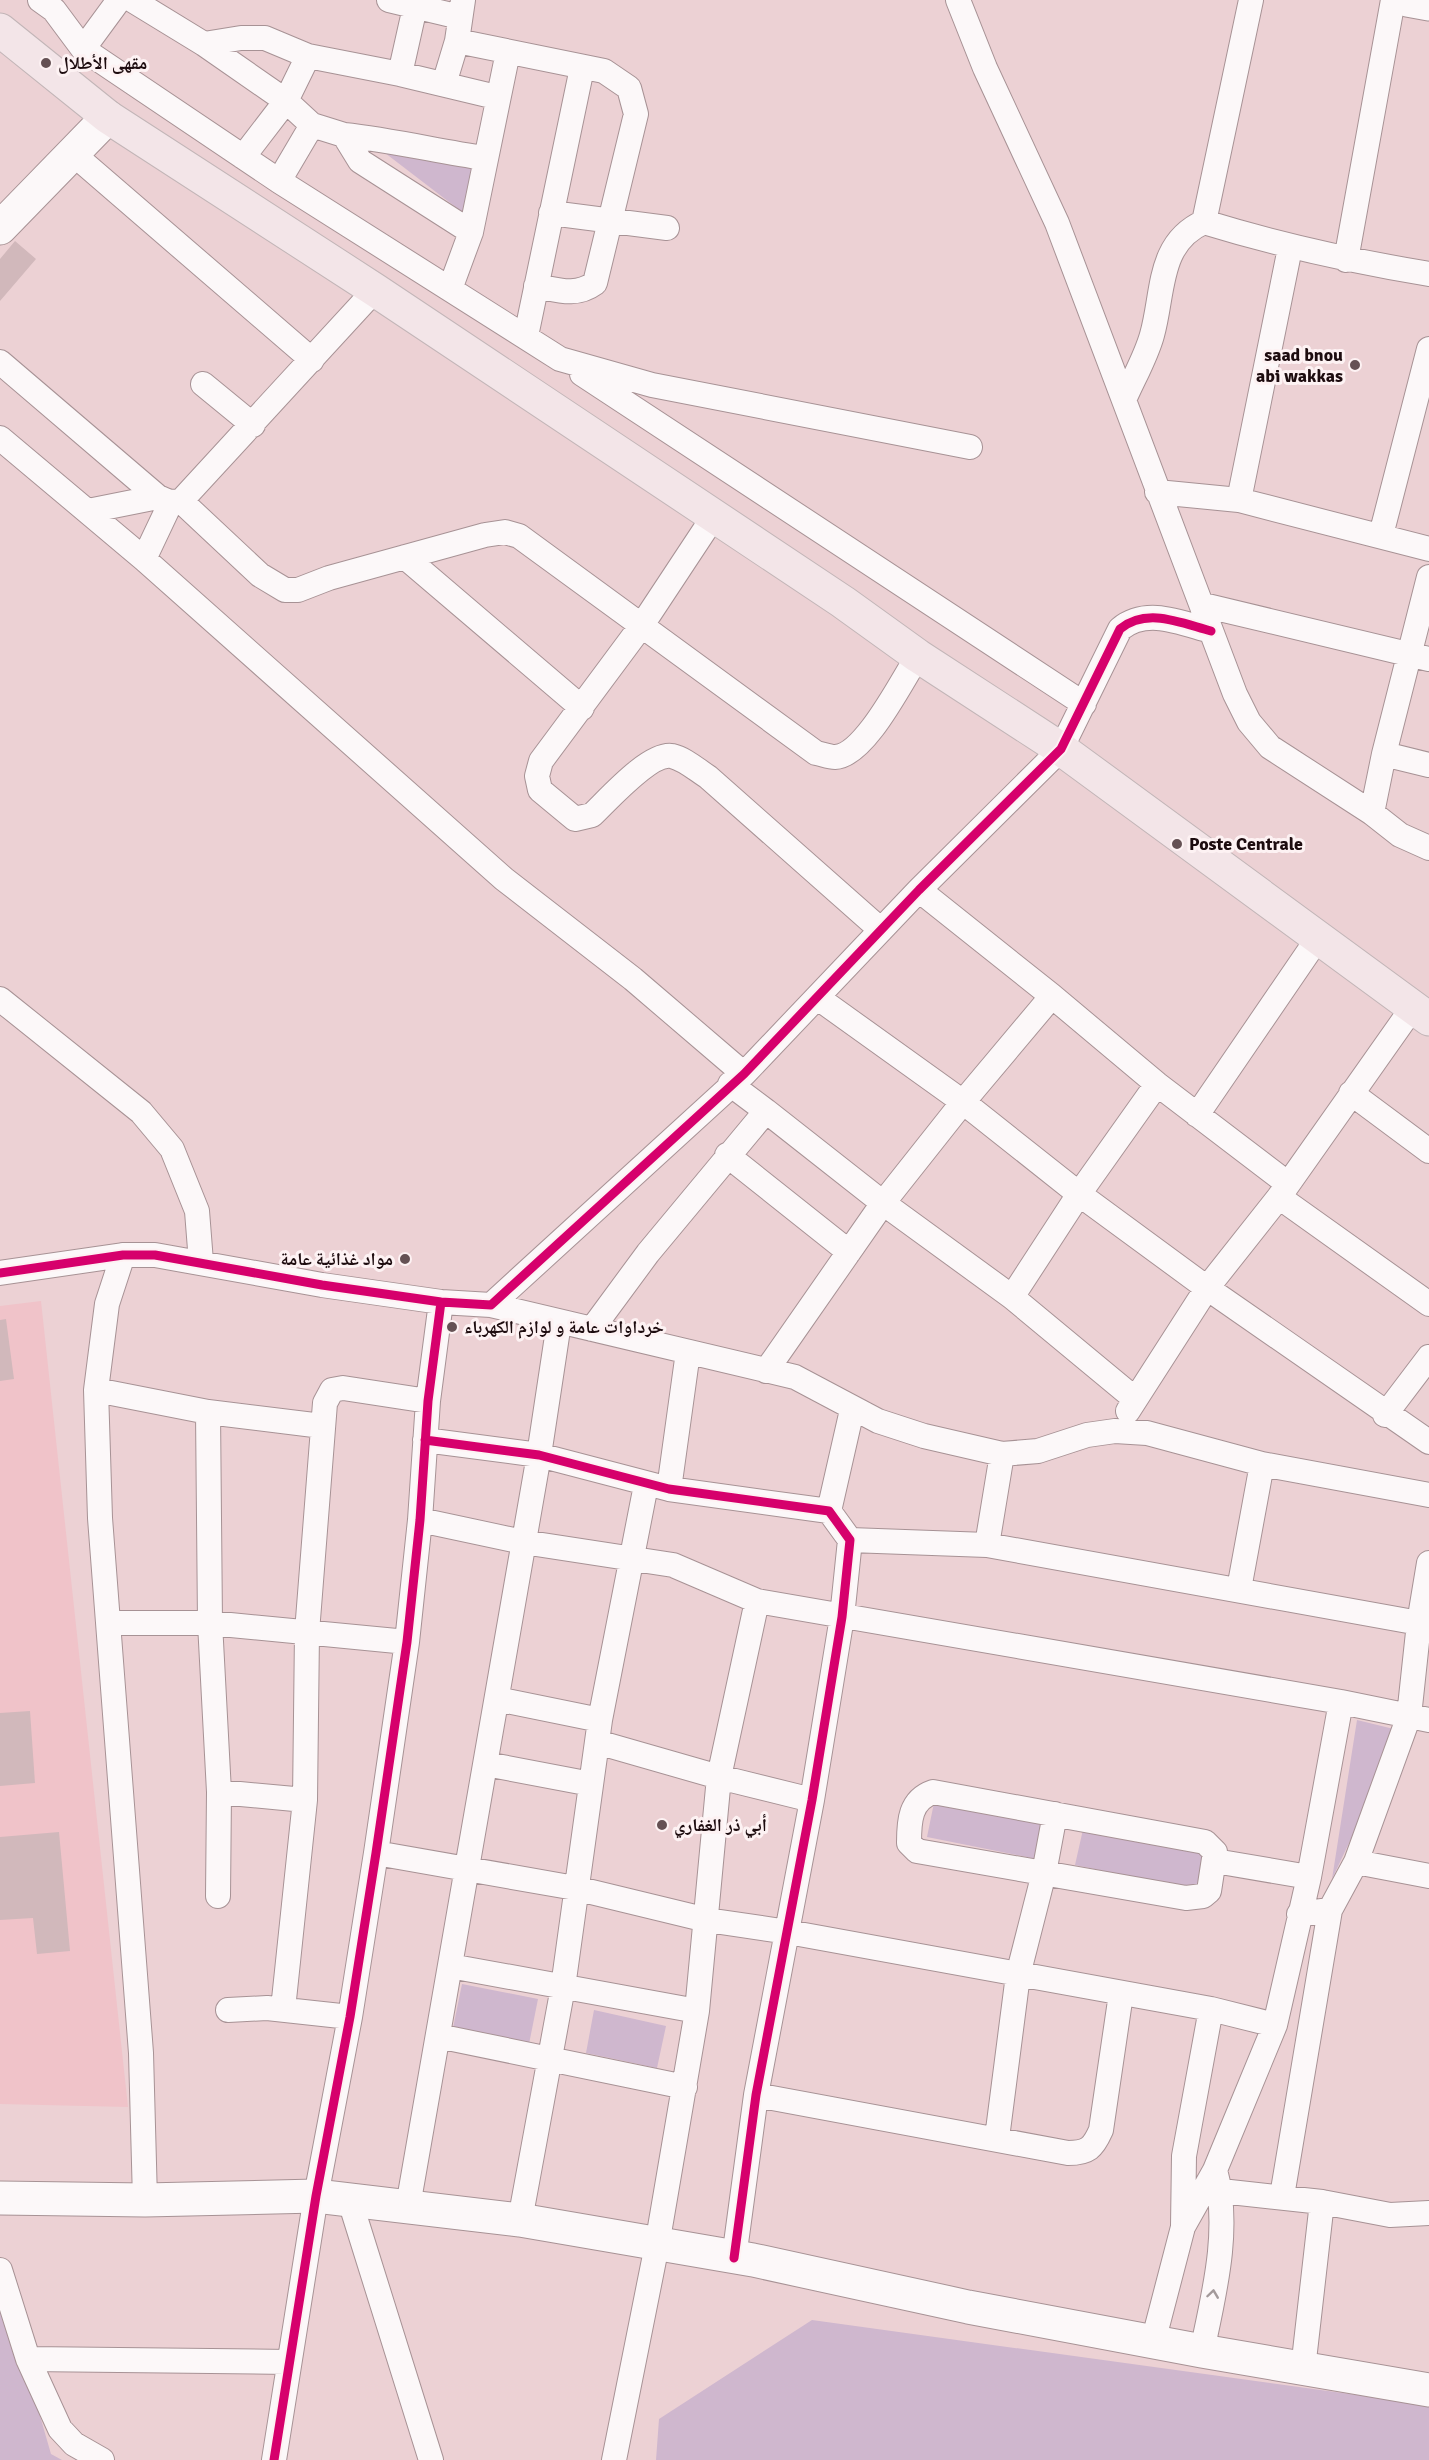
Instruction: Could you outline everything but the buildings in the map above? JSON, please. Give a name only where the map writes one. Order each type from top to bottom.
[{"type":"main road","points":[[1407,0],[1429,4]]},
{"type":"main road","points":[[0,30],[108,117],[375,290],[843,602],[918,656],[1061,749],[1421,1013]]},
{"type":"main road","points":[[0,228],[71,152],[108,117]]},
{"type":"main road","points":[[0,2198],[146,2200],[316,2196],[349,2198],[520,2220],[753,2260],[968,2307],[1202,2351],[1429,2390]]},
{"type":"street","points":[[83,49],[119,0]]},
{"type":"street","points":[[132,0],[204,44],[286,101],[312,125],[344,135],[384,139],[432,150],[484,158]]},
{"type":"street","points":[[389,0],[415,6],[462,8],[457,41],[444,84]]},
{"type":"street","points":[[958,0],[985,68],[1056,223],[1240,707],[1257,735],[1270,747],[1372,813],[1400,835],[1429,848]]},
{"type":"street","points":[[1204,222],[1251,0]]},
{"type":"street","points":[[1346,260],[1393,0]]},
{"type":"street","points":[[52,4],[83,49],[279,181],[526,336],[1084,704]]},
{"type":"street","points":[[400,74],[415,6]]},
{"type":"street","points":[[204,44],[253,36],[308,56],[400,74],[496,97]]},
{"type":"street","points":[[457,41],[611,74],[629,88],[634,100],[636,114],[595,283],[584,291],[573,293],[536,286]]},
{"type":"street","points":[[450,289],[471,232],[496,97],[508,52]]},
{"type":"street","points":[[243,157],[286,101],[308,56]]},
{"type":"street","points":[[526,336],[582,68]]},
{"type":"street","points":[[279,181],[312,125]]},
{"type":"street","points":[[344,135],[360,161],[471,232]]},
{"type":"street","points":[[71,152],[312,360]]},
{"type":"street","points":[[552,213],[667,228]]},
{"type":"street","points":[[1124,400],[1152,336],[1163,280],[1176,242],[1187,230],[1204,222],[1290,248],[1429,274]]},
{"type":"street","points":[[1239,500],[1290,248]]},
{"type":"street","points":[[144,559],[170,500],[253,424],[375,290]]},
{"type":"street","points":[[1381,535],[1425,386],[1429,349]]},
{"type":"street","points":[[560,359],[652,385],[970,447]]},
{"type":"street","points":[[0,362],[260,574],[285,590],[298,590],[485,535],[505,532],[519,536],[816,753],[836,757],[853,750],[872,729],[918,656]]},
{"type":"street","points":[[203,384],[253,424]]},
{"type":"street","points":[[0,438],[144,559],[504,879],[633,979],[737,1079],[766,1111],[883,1203],[1012,1297],[1135,1400]]},
{"type":"street","points":[[1157,492],[1239,500],[1429,549]]},
{"type":"street","points":[[88,512],[170,500]]},
{"type":"street","points":[[714,516],[642,624],[541,761],[537,776],[540,790],[568,816],[575,819],[592,815],[654,759],[662,756],[679,758],[708,777],[881,930]]},
{"type":"street","points":[[405,557],[582,708]]},
{"type":"street","points":[[1372,813],[1384,754],[1419,656],[1429,577]]},
{"type":"street","points":[[1203,605],[1419,656]]},
{"type":"street","points":[[490,1305],[737,1079],[818,998],[919,890],[1061,749],[1120,629],[1129,621],[1144,617],[1157,617],[1211,631]]},
{"type":"street","points":[[1384,754],[1429,765]]},
{"type":"street","points":[[919,890],[1197,1115],[1283,1190],[1429,1304]]},
{"type":"street","points":[[1197,1115],[1318,938]]},
{"type":"street","points":[[766,1371],[883,1203],[963,1102],[1052,996]]},
{"type":"street","points":[[818,998],[963,1102],[1079,1194],[1207,1288],[1385,1414],[1429,1442]]},
{"type":"street","points":[[0,999],[141,1112],[172,1149],[198,1211],[201,1262]]},
{"type":"street","points":[[1115,1431],[1207,1288],[1283,1190],[1351,1093],[1421,1013]]},
{"type":"street","points":[[1012,1297],[1079,1194],[1157,1084]]},
{"type":"street","points":[[1351,1093],[1429,1151]]},
{"type":"street","points":[[592,1329],[648,1253],[727,1155],[766,1111]]},
{"type":"street","points":[[727,1155],[849,1252]]},
{"type":"street","points":[[0,1273],[123,1256],[155,1255],[322,1285],[441,1302],[490,1305],[795,1377],[822,1390],[852,1410],[924,1436],[1002,1454],[1038,1451],[1087,1435],[1115,1431],[1147,1433],[1262,1464],[1429,1495]]},
{"type":"street","points":[[123,1256],[107,1304],[96,1390],[100,1518],[141,2053],[146,2200]]},
{"type":"street","points":[[274,2460],[316,2196],[351,2017],[407,1642],[420,1520],[428,1401],[441,1302]]},
{"type":"street","points":[[408,2206],[539,1455],[559,1323]]},
{"type":"street","points":[[520,2220],[563,1987],[575,1888],[599,1731],[632,1558],[657,1487],[688,1353]]},
{"type":"street","points":[[1385,1414],[1429,1357]]},
{"type":"street","points":[[283,2009],[305,1800],[307,1632],[322,1426],[328,1394],[337,1388],[428,1401]]},
{"type":"street","points":[[96,1390],[208,1412],[322,1426]]},
{"type":"street","points":[[829,1511],[852,1410]]},
{"type":"street","points":[[208,1412],[210,1623],[219,1792],[218,1896]]},
{"type":"street","points":[[425,1440],[539,1455],[657,1487],[829,1511],[850,1540],[842,1617],[812,1800],[756,2096],[734,2258]]},
{"type":"street","points":[[987,1545],[1002,1454]]},
{"type":"street","points":[[1239,1589],[1262,1464]]},
{"type":"street","points":[[420,1520],[523,1542],[674,1565],[757,1601],[842,1617],[885,1621],[1341,1702],[1419,1718]]},
{"type":"street","points":[[850,1540],[987,1545],[1419,1623]]},
{"type":"street","points":[[1282,2196],[1330,1910],[1356,1862],[1419,1718],[1419,1623],[1429,1563]]},
{"type":"street","points":[[614,2460],[657,2245],[685,2087],[697,2011],[707,1920],[719,1777],[757,1601]]},
{"type":"street","points":[[108,1623],[210,1623],[407,1642]]},
{"type":"street","points":[[497,1699],[599,1731],[719,1777],[812,1800]]},
{"type":"street","points":[[1183,2227],[1218,2180],[1275,2025],[1309,1877],[1341,1702]]},
{"type":"street","points":[[486,1764],[591,1784]]},
{"type":"street","points":[[219,1792],[305,1800]]},
{"type":"street","points":[[933,1792],[1055,1814],[1195,1838],[1211,1845],[1215,1852],[1215,1861],[1209,1891],[1194,1899],[917,1851],[909,1843],[914,1804],[921,1797],[933,1792]]},
{"type":"street","points":[[997,2138],[1018,1975],[1044,1873],[1055,1814]]},
{"type":"street","points":[[376,1853],[575,1888],[707,1920],[788,1932],[1211,2009],[1275,2025]]},
{"type":"street","points":[[1215,1861],[1309,1877]]},
{"type":"street","points":[[1356,1862],[1429,1875]]},
{"type":"street","points":[[1299,1914],[1330,1910]]},
{"type":"street","points":[[450,1966],[697,2011]]},
{"type":"street","points":[[756,2096],[997,2138],[1068,2153],[1083,2153],[1094,2146],[1101,2130],[1121,1994]]},
{"type":"street","points":[[228,2010],[283,2009],[351,2017]]},
{"type":"street","points":[[1154,2342],[1183,2227],[1184,2156],[1211,2009]]},
{"type":"street","points":[[438,2036],[685,2087]]},
{"type":"street","points":[[1218,2180],[1282,2196],[1390,2215],[1429,2213]]},
{"type":"street","points":[[1202,2351],[1219,2251],[1218,2180]]},
{"type":"street","points":[[349,2198],[431,2460]]},
{"type":"street","points":[[1303,2369],[1322,2202]]},
{"type":"street","points":[[0,2270],[28,2359],[60,2429],[74,2444],[102,2460]]},
{"type":"street","points":[[28,2359],[289,2362]]},
{"type":"shaded area","points":[[372,143],[472,160],[466,215]]},
{"type":"shaded area","points":[[41,1301],[128,2107],[0,2104],[0,1306]]},
{"type":"shaded area","points":[[1357,1720],[1402,1731],[1332,1879]]},
{"type":"shaded area","points":[[935,1798],[1045,1820],[1037,1859],[927,1837]]},
{"type":"shaded area","points":[[1084,1825],[1204,1850],[1196,1890],[1075,1865]]},
{"type":"shaded area","points":[[462,1984],[538,1999],[529,2044],[453,2028]]},
{"type":"shaded area","points":[[594,2010],[666,2026],[657,2068],[586,2053]]},
{"type":"shaded area","points":[[0,2277],[51,2454],[62,2460],[0,2460]]},
{"type":"shaded area","points":[[812,2320],[1429,2405],[1429,2460],[656,2460],[659,2419]]},
{"type":"cycle path","points":[[0,1273],[123,1255],[155,1255],[322,1285],[441,1302],[491,1305],[744,1074],[919,890],[1061,749],[1120,629],[1130,622],[1153,618],[1176,621],[1211,631]]},
{"type":"cycle path","points":[[274,2460],[316,2196],[350,2017],[407,1642],[420,1520],[428,1401],[441,1302]]},
{"type":"cycle path","points":[[425,1440],[539,1455],[669,1489],[829,1511],[850,1540],[842,1617],[812,1800],[756,2095],[734,2258]]},
{"type":"place","name":"مقهى الأطلال","points":[[46,63]]},
{"type":"place","name":"saad bnou abi wakkas","points":[[1355,365]]},
{"type":"place","name":"Poste Centrale","points":[[1177,844]]},
{"type":"place","name":"مواد غذائية عامة","points":[[405,1259]]},
{"type":"place","name":"خرداوات عامة و لوازم الكهرباء","points":[[452,1327]]},
{"type":"place","name":"أبي ذر الغفاري","points":[[662,1825]]}]
